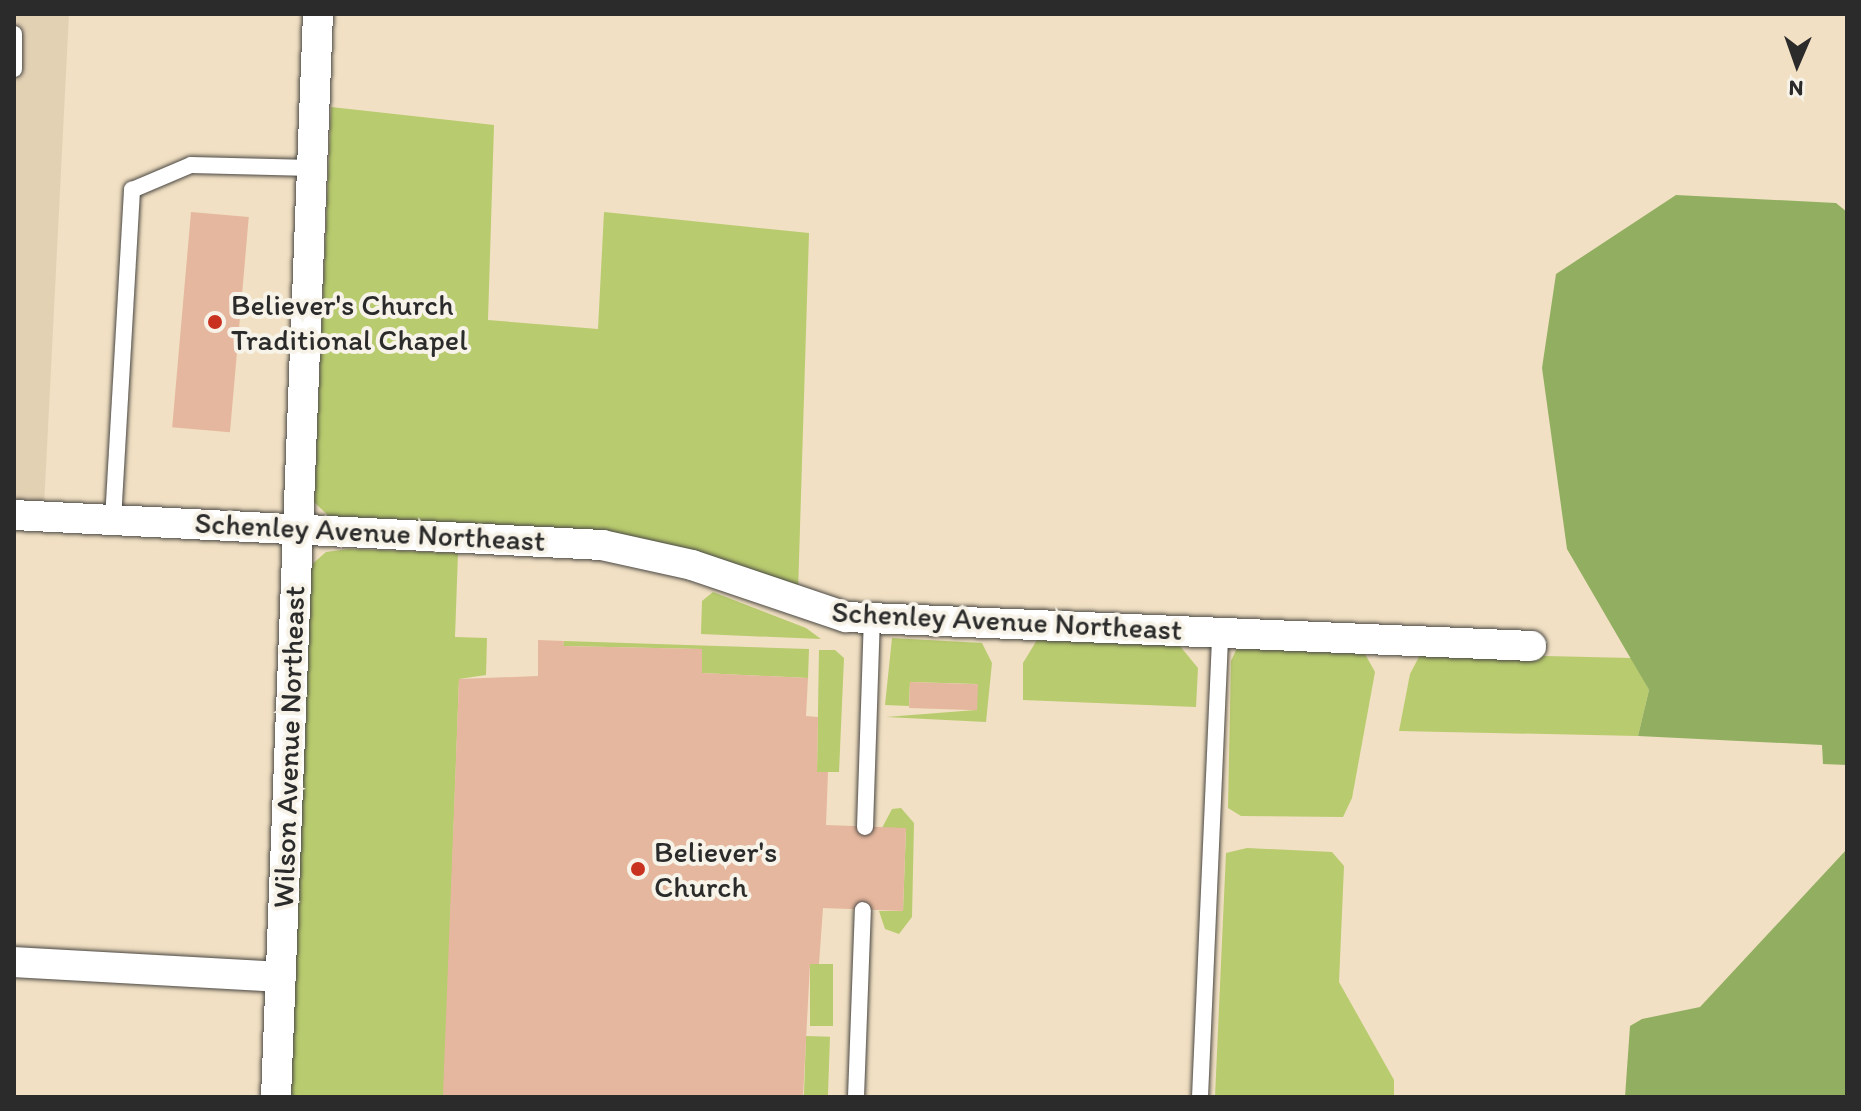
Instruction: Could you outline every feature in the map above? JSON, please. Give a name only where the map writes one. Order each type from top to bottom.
[{"type":"street","name":"Wilson Avenue Northeast","points":[[276,1097],[318,14]]},
{"type":"street","name":"Schenley Avenue Northeast","points":[[14,515],[628,548],[692,565],[817,611],[872,617],[1531,646]]},
{"type":"street","points":[[14,962],[281,977]]},
{"type":"lane","points":[[14,34],[14,69]]},
{"type":"lane","points":[[113,520],[132,190],[191,165],[312,168]]},
{"type":"lane","points":[[865,827],[872,617]]},
{"type":"lane","points":[[1200,1097],[1220,632]]},
{"type":"lane","points":[[856,1097],[863,910]]},
{"type":"shaded area","points":[[14,14],[69,14],[44,507],[14,505]]},
{"type":"green space","points":[[331,107],[494,125],[488,320],[598,329],[604,212],[809,233],[798,593],[696,552],[332,519],[314,502]]},
{"type":"green space","points":[[1676,195],[1836,203],[1847,212],[1847,765],[1823,764],[1822,745],[1638,736],[1649,690],[1567,549],[1542,368],[1556,274]]},
{"type":"green space","points":[[349,549],[458,553],[455,637],[487,638],[486,675],[459,679],[444,1095],[493,1097],[291,1097],[310,566],[326,552]]},
{"type":"green space","points":[[713,592],[806,628],[821,639],[701,634],[702,601]]},
{"type":"green space","points":[[892,638],[982,643],[992,663],[986,722],[886,717],[976,710],[977,684],[910,682],[909,706],[885,705]]},
{"type":"green space","points":[[1037,640],[1179,645],[1198,668],[1196,707],[1023,700],[1023,663]]},
{"type":"green space","points":[[564,641],[809,649],[808,678],[702,673],[702,649],[563,646]]},
{"type":"green space","points":[[1237,648],[1365,654],[1375,672],[1352,798],[1343,817],[1241,816],[1228,808],[1231,661]]},
{"type":"green space","points":[[819,650],[835,650],[844,658],[839,772],[817,772]]},
{"type":"green space","points":[[1421,653],[1631,658],[1649,690],[1638,736],[1399,731],[1410,674]]},
{"type":"green space","points":[[901,808],[914,823],[912,917],[899,934],[885,929],[879,911],[903,911],[906,829],[882,828],[892,809]]},
{"type":"green space","points":[[1247,848],[1332,852],[1344,866],[1339,982],[1394,1080],[1394,1097],[1215,1097],[1226,853]]},
{"type":"green space","points":[[1847,849],[1847,1097],[1625,1097],[1630,1026],[1642,1019],[1700,1007]]},
{"type":"green space","points":[[810,964],[833,964],[833,1026],[810,1026]]},
{"type":"green space","points":[[806,1036],[830,1037],[828,1097],[804,1097]]},
{"type":"building","name":"Believer's Church Traditional Chapel","points":[[191,212],[249,217],[230,432],[172,427]]},
{"type":"building","name":"Believer's Church","points":[[538,640],[564,641],[563,646],[702,649],[702,673],[808,678],[806,716],[818,717],[817,772],[828,772],[826,825],[906,828],[903,911],[823,908],[819,964],[810,964],[803,1097],[443,1095],[459,679],[538,676]]},
{"type":"building","points":[[910,682],[978,684],[977,710],[909,708]]},
{"type":"place","name":"Believer's Church Traditional Chapel","points":[[215,322]]},
{"type":"place","name":"Believer's Church","points":[[638,869]]}]
